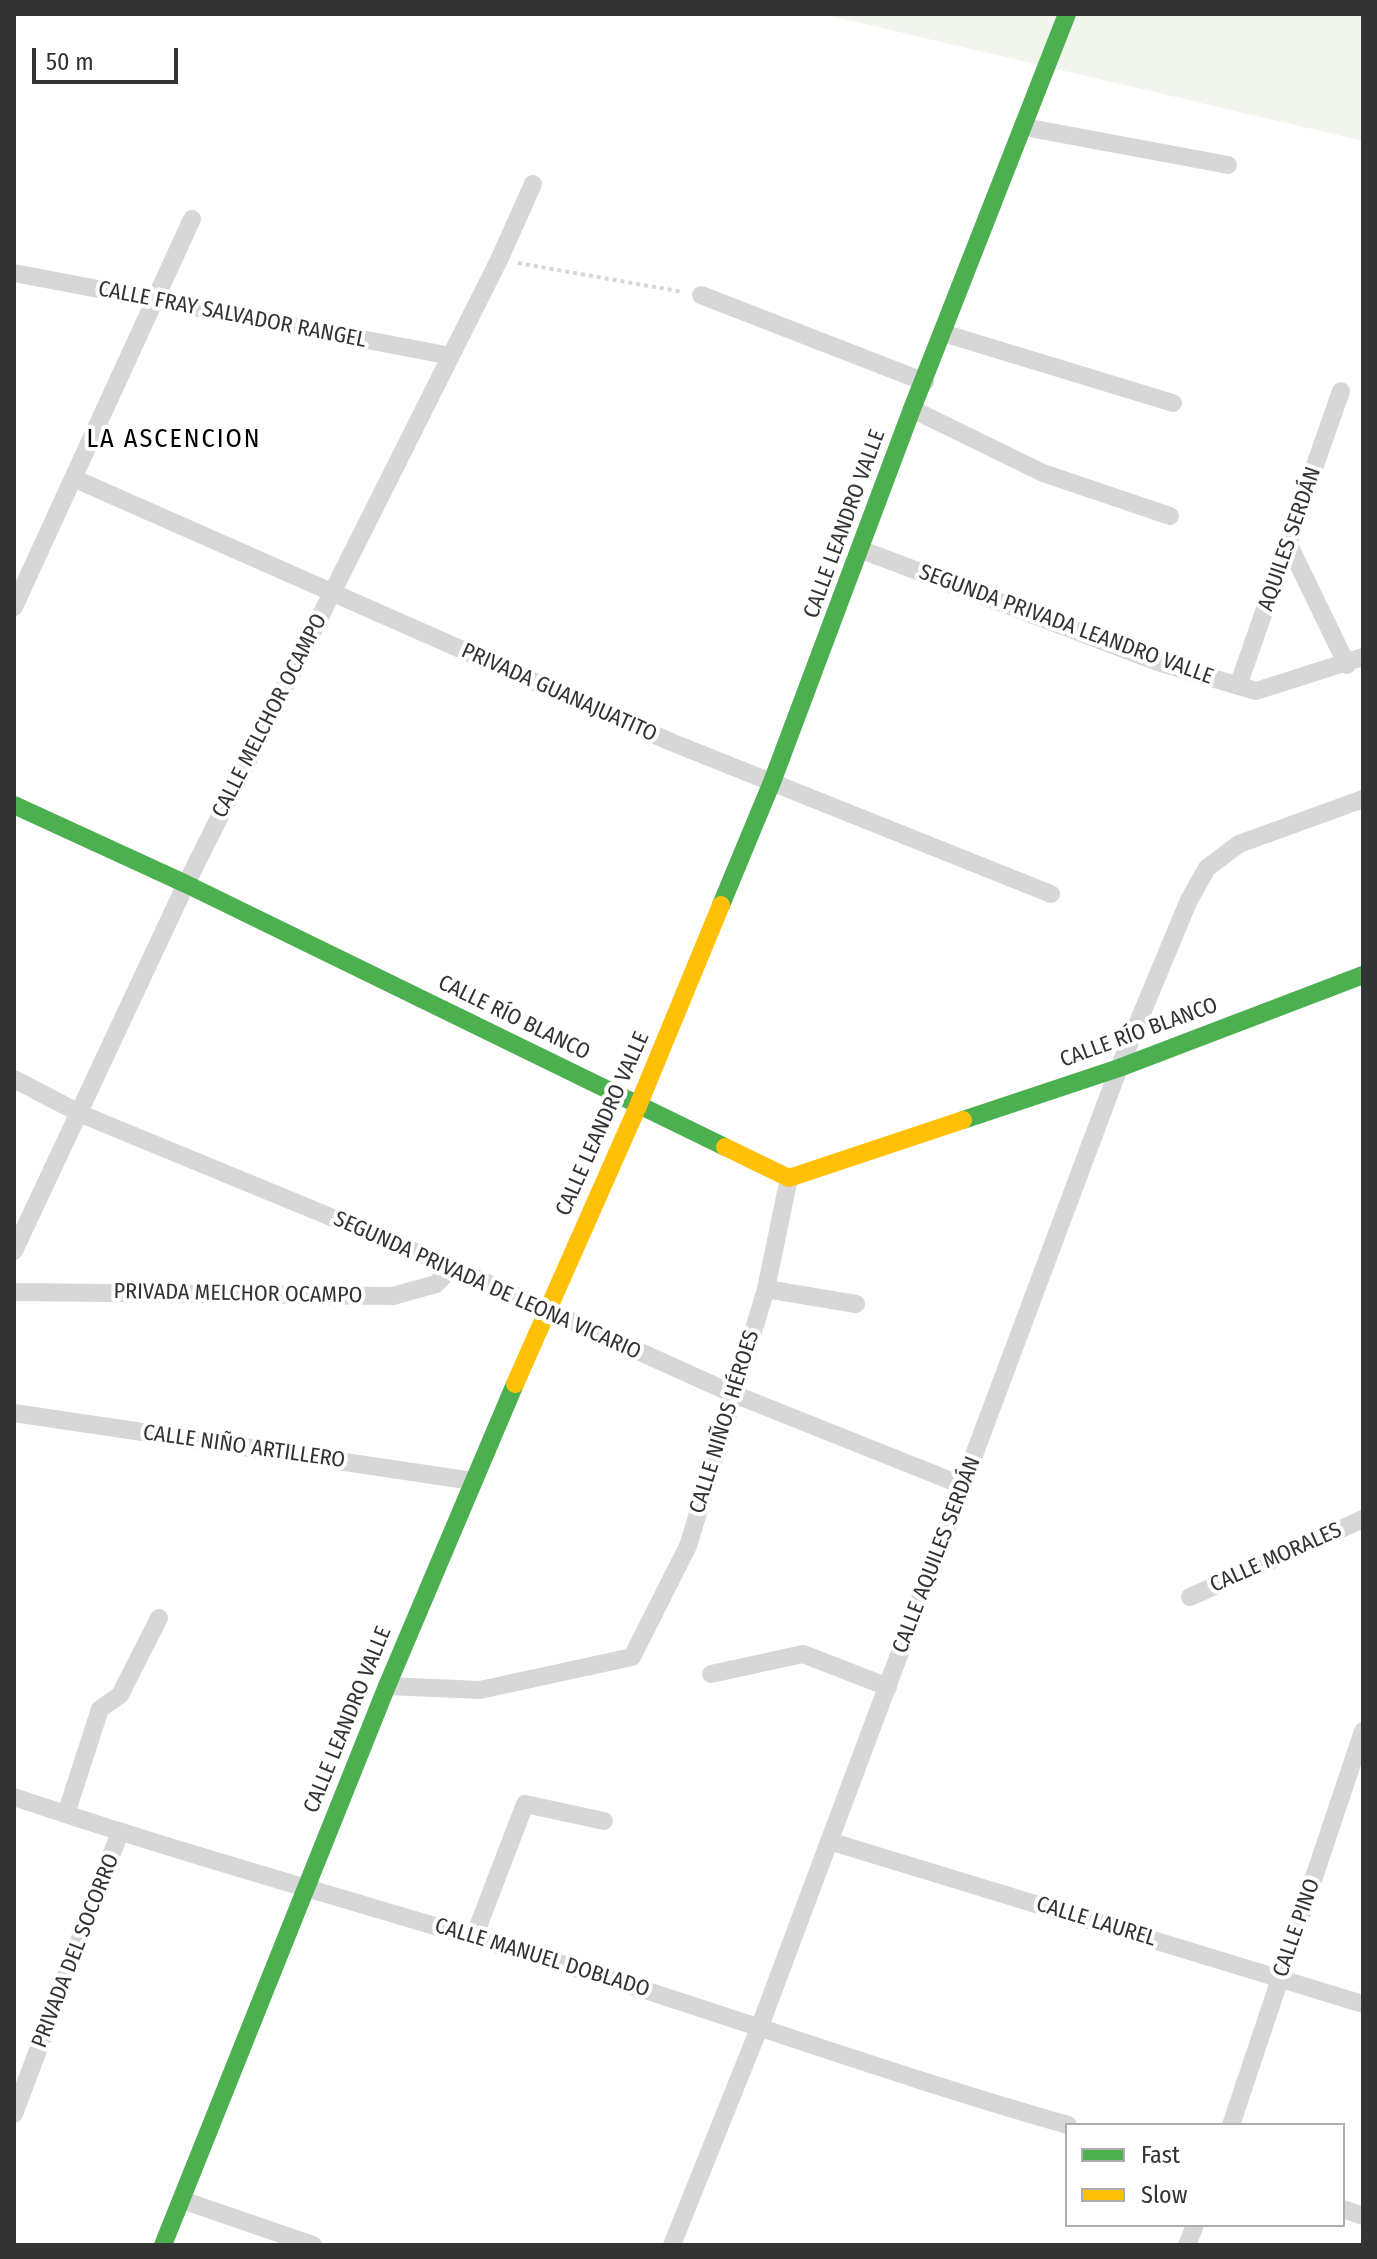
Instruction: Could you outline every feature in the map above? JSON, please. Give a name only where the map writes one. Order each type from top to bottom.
[{"type":"street","name":"CALLE LEANDRO VALLE","points":[[163,2245],[387,1686],[547,1310],[638,1106],[772,782],[862,550],[912,409],[1067,14]]},
{"type":"street","points":[[1024,127],[1228,165]]},
{"type":"street","name":"CALLE MELCHOR OCAMPO","points":[[14,1251],[81,1114],[186,884],[499,260],[533,184]]},
{"type":"street","points":[[14,607],[192,219]]},
{"type":"street","name":"CALLE FRAY SALVADOR RANGEL","points":[[14,273],[451,356]]},
{"type":"street","points":[[701,295],[925,382]]},
{"type":"street","points":[[943,333],[1173,403]]},
{"type":"street","name":"AQUILES SERDÁN","points":[[1238,686],[1341,391]]},
{"type":"street","points":[[912,409],[1043,473],[1170,516]]},
{"type":"street","name":"PRIVADA GUANAJUATITO","points":[[73,478],[671,742],[1051,894]]},
{"type":"street","points":[[1288,543],[1355,661]]},
{"type":"street","name":"SEGUNDA PRIVADA LEANDRO VALLE","points":[[862,550],[1158,662],[1256,691],[1355,661]]},
{"type":"street","name":"CALLE AQUILES SERDÁN","points":[[672,2245],[760,2026],[1119,1068],[1189,900],[1207,868],[1239,844],[1363,799]]},
{"type":"street","name":"CALLE RÍO BLANCO","points":[[14,805],[186,884],[789,1178],[1119,1068],[1363,975]]},
{"type":"street","name":"SEGUNDA PRIVADA DE LEONA VICARIO","points":[[14,1079],[81,1114],[452,1267],[731,1393],[964,1486]]},
{"type":"street","name":"CALLE NIÑOS HÉROES","points":[[387,1686],[480,1690],[632,1657],[688,1546],[731,1393],[766,1289],[789,1178]]},
{"type":"street","name":"PRIVADA MELCHOR OCAMPO","points":[[14,1292],[393,1296],[436,1284],[452,1267]]},
{"type":"street","points":[[766,1289],[856,1304]]},
{"type":"street","name":"CALLE NIÑO ARTILLERO","points":[[14,1413],[473,1481]]},
{"type":"street","name":"CALLE MORALES","points":[[1190,1597],[1363,1519]]},
{"type":"street","points":[[66,1814],[100,1709],[120,1695],[159,1618]]},
{"type":"street","points":[[711,1674],[803,1654],[888,1687]]},
{"type":"street","name":"CALLE PINO","points":[[1232,2123],[1363,1733]]},
{"type":"street","name":"CALLE MANUEL DOBLADO","points":[[14,1797],[760,2026],[987,2102],[1065,2124]]},
{"type":"street","points":[[474,1937],[525,1804],[604,1821]]},
{"type":"street","name":"PRIVADA DEL SOCORRO","points":[[14,2114],[120,1832]]},
{"type":"street","name":"CALLE LAUREL","points":[[829,1841],[1363,2004]]},
{"type":"street","points":[[182,2200],[313,2245]]},
{"type":"path","points":[[499,260],[701,295]]},
{"type":"shaded area","points":[[822,14],[1363,14],[1363,141]]},
{"type":"traffic: fast","points":[[721,905],[772,782],[912,409],[1067,14]]},
{"type":"traffic: fast","points":[[14,805],[186,884],[725,1147]]},
{"type":"traffic: fast","points":[[963,1120],[1119,1068],[1363,975]]},
{"type":"traffic: fast","points":[[163,2245],[387,1686],[515,1384]]},
{"type":"traffic: slow","points":[[515,1384],[638,1106],[721,905]]},
{"type":"traffic: slow","points":[[725,1147],[789,1178],[963,1120]]},
{"type":"district","name":"LA ASCENCION","points":[[174,440]]}]
